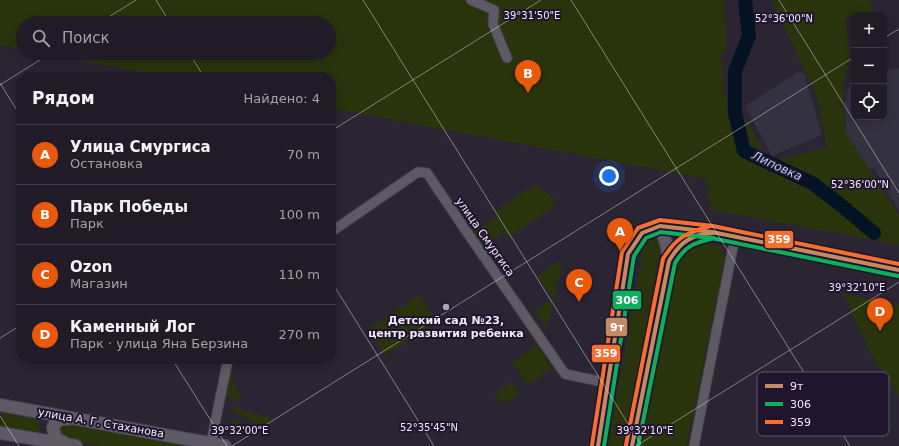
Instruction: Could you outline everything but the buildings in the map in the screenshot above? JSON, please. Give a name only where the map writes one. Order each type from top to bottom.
[{"type":"main road","points":[[660,226],[666,243],[669,261]]},
{"type":"main road","points":[[598,446],[628,254],[642,233],[660,226],[712,232],[899,270]]},
{"type":"main road","points":[[632,446],[669,261],[675,250],[682,242],[712,232]]},
{"type":"main road","name":"улица А. Г. Стаханова","points":[[0,405],[226,446]]},
{"type":"main road","points":[[72,445],[55,438],[53,427],[59,419],[73,418]]},
{"type":"main road","points":[[0,433],[72,445]]},
{"type":"street","points":[[471,0],[494,10],[493,24],[507,58]]},
{"type":"street","name":"улица Смургиса","points":[[336,229],[418,172],[428,173],[464,228],[565,374],[608,383]]},
{"type":"street","points":[[694,446],[735,237]]},
{"type":"street","points":[[212,444],[227,364]]},
{"type":"shaded area","points":[[898,68],[899,71],[899,211],[874,168],[860,177],[846,152],[845,101],[851,80],[851,120],[887,120],[887,70]]},
{"type":"shaded area","points":[[798,72],[804,73],[822,135],[772,156],[745,106]]},
{"type":"green space","points":[[0,0],[725,0],[726,51],[721,56],[729,121],[747,120],[765,155],[776,160],[827,148],[817,97],[771,0],[870,0],[874,11],[851,12],[851,16],[845,19],[850,53],[843,88],[845,131],[899,215],[899,245],[711,210],[706,179],[336,109],[336,72],[139,72],[77,60],[336,60],[336,16],[16,16],[16,48],[0,45]]},
{"type":"green space","points":[[534,185],[546,192],[556,202],[549,210],[507,239],[503,232],[490,242],[491,252],[488,254],[469,228],[472,226],[478,229],[497,216],[497,210]]},
{"type":"green space","points":[[650,235],[659,235],[662,240],[625,446],[608,446],[644,243]]},
{"type":"green space","points":[[701,243],[721,246],[725,257],[687,446],[641,446],[678,253],[688,244]]},
{"type":"green space","points":[[560,260],[562,263],[547,328],[535,312],[553,298],[537,277]]},
{"type":"green space","points":[[843,294],[899,304],[899,397],[889,382],[889,372],[883,372],[873,357]]},
{"type":"green space","points":[[419,295],[437,322],[384,356],[368,330]]},
{"type":"green space","points":[[537,345],[552,368],[528,385],[512,363]]},
{"type":"green space","points":[[230,364],[233,364],[233,381],[243,400],[224,398]]},
{"type":"green space","points":[[511,382],[520,394],[509,402],[499,401],[494,394]]},
{"type":"green space","points":[[233,407],[270,418],[268,432],[239,414],[233,412]]},
{"type":"green space","points":[[3,409],[40,416],[39,426],[42,436],[0,428]]},
{"type":"green space","points":[[231,420],[238,421],[262,437],[230,429]]},
{"type":"green space","points":[[60,422],[207,446],[101,446],[65,440],[58,433]]},
{"type":"waterway","name":"Липовка","points":[[745,0],[749,36],[735,71],[735,113],[744,151],[812,183],[874,233]]},
{"type":"transit line","name":"359","points":[[592,445],[622,252],[638,228],[660,220],[713,226],[899,264]]},
{"type":"transit line","name":"9т","points":[[598,446],[628,254],[642,233],[660,226],[712,232],[899,270]]},
{"type":"transit line","name":"359","points":[[626,445],[663,259],[673,246],[683,237],[710,226]]},
{"type":"transit line","name":"306","points":[[604,446],[634,256],[646,238],[661,232],[711,238],[898,276]]},
{"type":"transit line","name":"9т","points":[[632,446],[669,261],[673,254],[687,240],[699,235],[714,233]]},
{"type":"transit line","name":"306","points":[[638,446],[675,263],[687,248],[701,241],[714,238]]},
{"type":"place","name":"Парк Победы","points":[[528,93]]},
{"type":"place","name":"Улица Смургиса","points":[[620,251]]},
{"type":"place","name":"Ozon","points":[[579,302]]},
{"type":"place","name":"Детский сад №23, центр развития ребенка","points":[[446,307]]},
{"type":"place","name":"Каменный Лог","points":[[880,331]]}]
